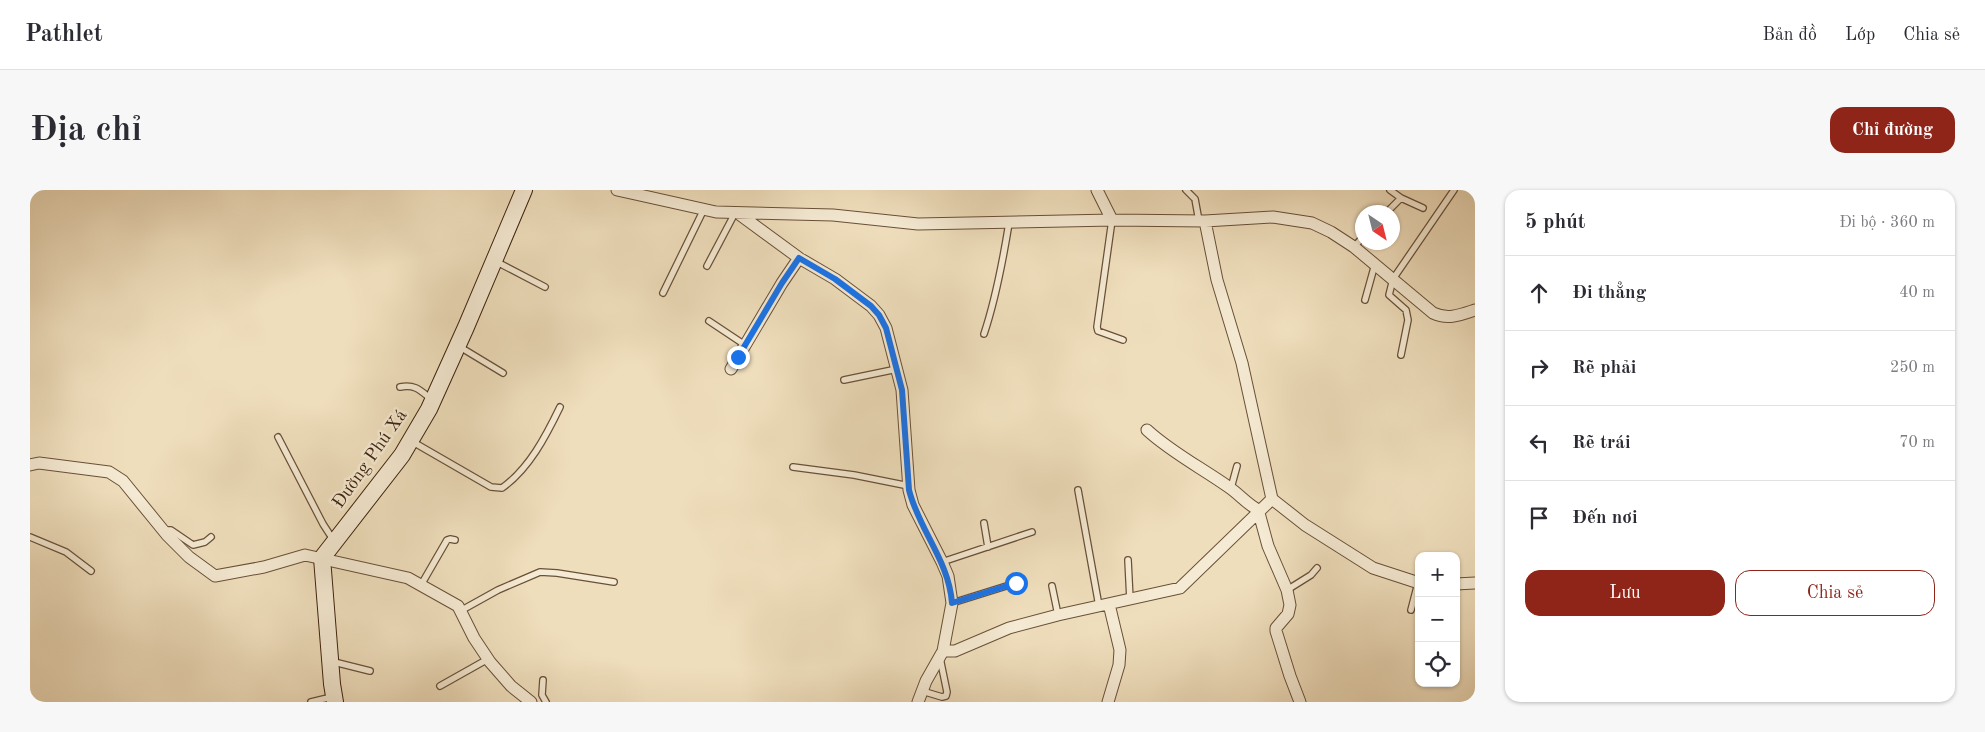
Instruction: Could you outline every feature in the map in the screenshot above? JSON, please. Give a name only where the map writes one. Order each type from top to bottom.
[{"type":"street","name":"Đường Phú Xá","points":[[322,558],[402,455],[433,401],[524,190]]},
{"type":"street","points":[[617,190],[704,210],[737,214],[833,215],[918,224],[1112,220],[1202,221],[1273,218],[1312,224],[1331,232],[1354,246],[1433,314],[1442,318],[1475,310]]},
{"type":"street","points":[[1097,190],[1112,220]]},
{"type":"street","points":[[737,214],[799,258],[835,279],[871,306],[879,315],[886,328],[902,390],[909,486],[913,505],[948,576],[952,603],[942,654],[920,697]]},
{"type":"street","points":[[1202,221],[1244,372],[1272,499],[1305,525],[1373,568],[1415,582]]},
{"type":"street","points":[[731,369],[799,258]]},
{"type":"street","points":[[1147,430],[1162,444],[1231,488],[1259,512],[1268,546],[1287,590],[1290,606],[1288,614],[1276,628],[1276,631],[1300,702]]},
{"type":"street","points":[[30,465],[39,463],[109,472],[117,476],[189,557],[215,576],[264,567],[300,556],[322,558],[400,575],[458,606],[462,610],[474,638],[488,659],[511,686],[531,702]]},
{"type":"street","points":[[942,654],[955,651],[1009,628],[1180,588],[1272,499]]},
{"type":"street","points":[[322,558],[334,699]]},
{"type":"street","points":[[1460,584],[1475,582]]},
{"type":"street","points":[[1104,605],[1120,650],[1119,665],[1108,702]]},
{"type":"lane","points":[[1186,190],[1194,200],[1202,221]]},
{"type":"lane","points":[[1390,190],[1401,198],[1423,208]]},
{"type":"lane","points":[[1401,354],[1408,320],[1406,310],[1389,295],[1393,279],[1454,190]]},
{"type":"lane","points":[[1394,205],[1401,198]]},
{"type":"lane","points":[[663,293],[704,210]]},
{"type":"lane","points":[[707,266],[737,214]]},
{"type":"lane","points":[[1112,220],[1097,326],[1098,331],[1124,340]]},
{"type":"lane","points":[[984,334],[1002,264],[1009,222]]},
{"type":"lane","points":[[493,260],[545,287]]},
{"type":"lane","points":[[1365,300],[1375,264]]},
{"type":"lane","points":[[709,321],[745,345]]},
{"type":"lane","points":[[458,346],[503,373]]},
{"type":"lane","points":[[844,380],[897,369]]},
{"type":"lane","points":[[400,387],[409,385],[417,387],[433,401]]},
{"type":"lane","points":[[411,441],[491,487],[502,488],[509,483],[533,455],[548,433],[560,407]]},
{"type":"lane","points":[[278,437],[322,524],[335,542]]},
{"type":"lane","points":[[1231,488],[1237,466]]},
{"type":"lane","points":[[792,467],[854,475],[909,486]]},
{"type":"lane","points":[[1078,490],[1104,605]]},
{"type":"lane","points":[[984,523],[988,547]]},
{"type":"lane","points":[[163,530],[171,530],[194,546],[211,537]]},
{"type":"lane","points":[[942,562],[1032,532]]},
{"type":"lane","points":[[30,537],[66,552],[91,571]]},
{"type":"lane","points":[[421,585],[446,540],[455,540]]},
{"type":"lane","points":[[1128,560],[1130,600]]},
{"type":"lane","points":[[1287,590],[1311,575],[1317,568]]},
{"type":"lane","points":[[462,610],[498,590],[540,572],[614,582]]},
{"type":"lane","points":[[952,603],[1016,583]]},
{"type":"lane","points":[[1052,586],[1058,615]]},
{"type":"lane","points":[[1411,610],[1415,595]]},
{"type":"lane","points":[[920,697],[946,696],[942,654]]},
{"type":"lane","points":[[440,686],[488,659]]},
{"type":"lane","points":[[330,660],[340,665],[370,671]]},
{"type":"lane","points":[[543,680],[542,695],[546,702]]},
{"type":"lane","points":[[311,702],[334,699]]},
{"type":"route","points":[[738,357],[799,258],[835,279],[871,306],[879,315],[886,328],[902,390],[909,490],[913,505],[948,576],[952,603],[1016,583]]}]
